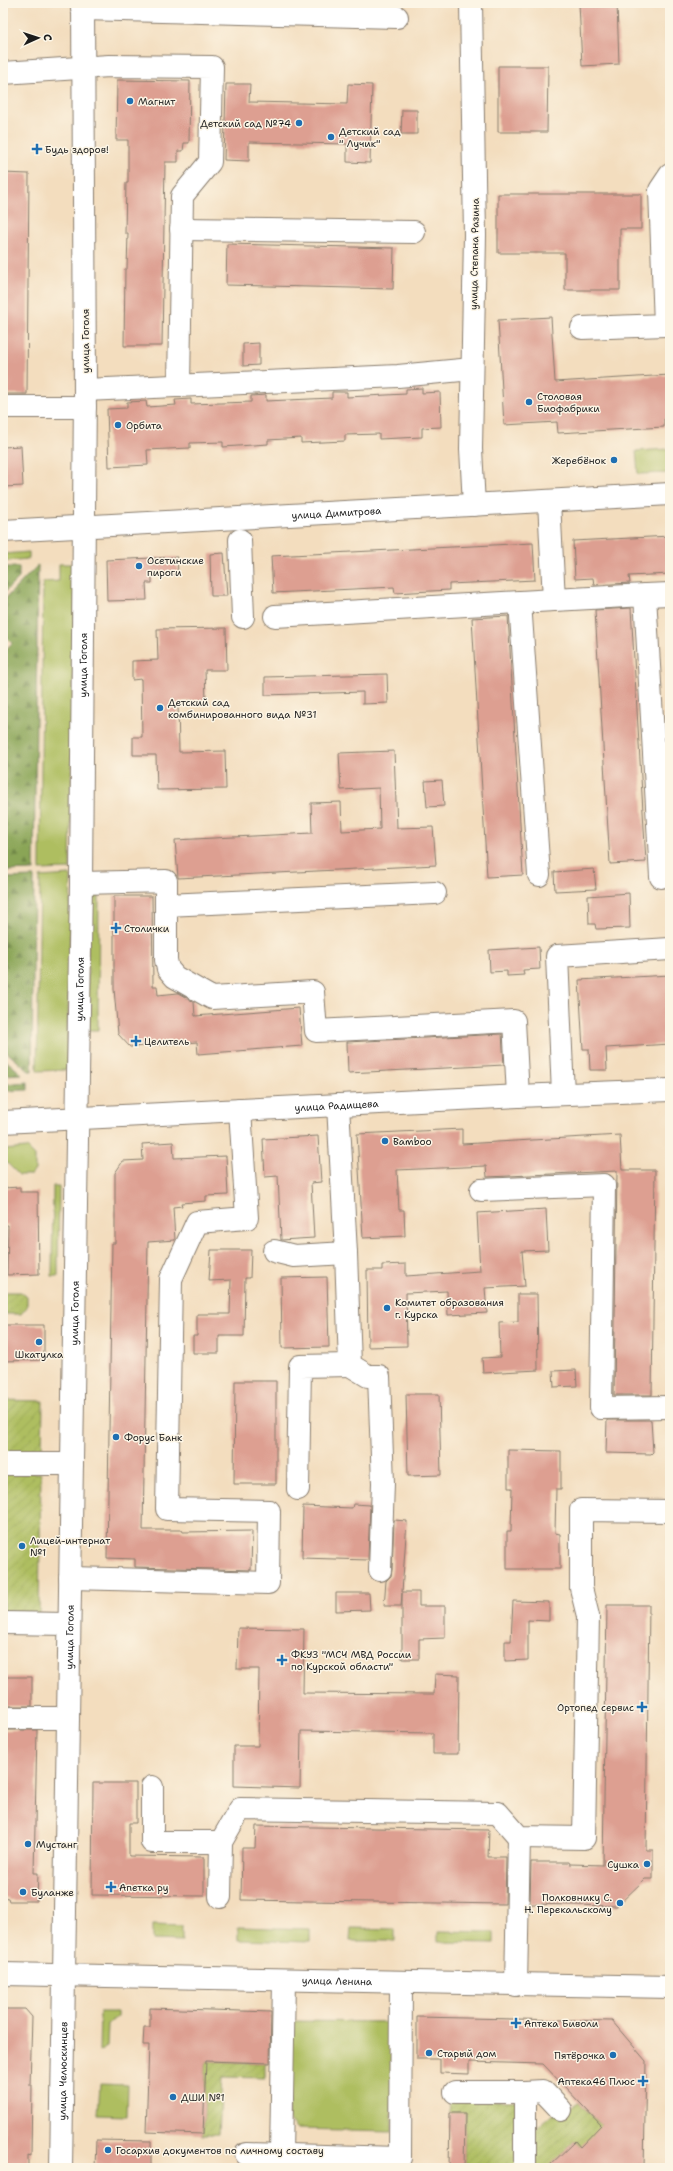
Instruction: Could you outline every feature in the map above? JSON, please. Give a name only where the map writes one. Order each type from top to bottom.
[{"type":"street","name":"улица Степана Разина","points":[[471,3],[475,236],[471,449],[474,505]]},
{"type":"street","points":[[83,6],[397,17]]},
{"type":"street","name":"улица Гоголя","points":[[64,1975],[81,883],[85,398],[83,6]]},
{"type":"street","points":[[3,73],[83,67],[212,67],[210,162],[182,196],[180,386]]},
{"type":"street","points":[[582,328],[668,325],[666,239],[660,190],[670,174]]},
{"type":"street","points":[[181,229],[414,232]]},
{"type":"street","points":[[3,407],[180,386],[398,376],[472,369]]},
{"type":"street","name":"улица Димитрова","points":[[3,531],[670,494]]},
{"type":"street","points":[[548,501],[554,600]]},
{"type":"street","points":[[240,540],[243,617]]},
{"type":"street","points":[[275,616],[670,594]]},
{"type":"street","points":[[645,595],[661,877]]},
{"type":"street","points":[[520,602],[539,875]]},
{"type":"street","points":[[81,883],[166,881],[168,969],[175,977],[212,998],[313,992],[316,1031],[514,1021],[518,1096]]},
{"type":"street","points":[[166,905],[435,893]]},
{"type":"street","points":[[563,1094],[557,956],[670,949]]},
{"type":"street","name":"улица Радищева","points":[[3,1122],[518,1096],[670,1090]]},
{"type":"street","points":[[338,1105],[350,1365]]},
{"type":"street","points":[[70,1578],[268,1582],[270,1510],[167,1509],[171,1279],[197,1222],[247,1218],[240,1110]]},
{"type":"street","points":[[481,1190],[604,1184],[601,1408],[670,1407]]},
{"type":"street","points":[[274,1251],[294,1256],[346,1253]]},
{"type":"street","points":[[298,1489],[300,1366],[350,1365],[368,1376],[379,1376],[383,1483],[380,1570]]},
{"type":"street","points":[[3,1464],[72,1464]]},
{"type":"street","points":[[519,1837],[584,1838],[588,1616],[581,1588],[581,1510],[670,1511]]},
{"type":"street","points":[[3,1623],[69,1624]]},
{"type":"street","points":[[3,1718],[68,1718]]},
{"type":"street","points":[[152,1787],[152,1842],[221,1842]]},
{"type":"street","points":[[220,1898],[221,1842],[240,1809],[498,1813],[519,1837],[516,1985]]},
{"type":"street","name":"улица Ленина","points":[[3,1974],[670,1987]]},
{"type":"street","name":"улица Челюскинцев","points":[[61,2168],[64,1975]]},
{"type":"street","points":[[284,1980],[265,2158],[400,2158],[401,1982]]},
{"type":"street","points":[[454,2092],[544,2091],[561,2110]]},
{"type":"street","points":[[524,2168],[525,2092]]},
{"type":"green space","points":[[670,449],[670,473],[638,474],[636,451]]},
{"type":"green space","points":[[29,552],[29,559],[3,561],[3,554]]},
{"type":"green space","points":[[59,564],[76,564],[70,869],[40,870],[43,582],[59,581]]},
{"type":"green space","points":[[38,565],[34,870],[3,871],[3,652],[12,643],[3,634],[3,601]]},
{"type":"green space","points":[[3,567],[19,567],[19,578],[3,594]]},
{"type":"green space","points":[[71,875],[67,1070],[37,1071],[40,877]]},
{"type":"green space","points":[[34,877],[32,1071],[29,1071],[3,1049],[3,878]]},
{"type":"green space","points":[[89,887],[99,887],[98,1030],[87,1030]]},
{"type":"green space","points":[[3,1058],[22,1074],[3,1075]]},
{"type":"green space","points":[[28,1082],[28,1090],[3,1091],[3,1084]]},
{"type":"green space","points":[[27,1148],[35,1156],[35,1170],[31,1175],[19,1175],[3,1159],[3,1150]]},
{"type":"green space","points":[[53,1186],[59,1186],[58,1276],[52,1276]]},
{"type":"green space","points":[[3,1292],[21,1292],[27,1297],[27,1307],[21,1314],[3,1314]]},
{"type":"green space","points":[[3,1400],[43,1401],[42,1456],[3,1455]]},
{"type":"green space","points":[[3,1473],[41,1473],[39,1618],[3,1617]]},
{"type":"green space","points":[[153,1925],[182,1926],[182,1941],[153,1940]]},
{"type":"green space","points":[[238,1927],[310,1929],[310,1942],[238,1940]]},
{"type":"green space","points":[[351,1928],[395,1929],[395,1941],[350,1941]]},
{"type":"green space","points":[[438,1931],[494,1932],[494,1943],[438,1942]]},
{"type":"green space","points":[[100,2012],[117,2012],[117,2017],[108,2024],[107,2047],[99,2051]]},
{"type":"green space","points":[[290,2021],[393,2022],[392,2131],[297,2129],[288,2119]]},
{"type":"green space","points":[[206,2061],[265,2063],[265,2078],[222,2077],[219,2134],[203,2134]]},
{"type":"green space","points":[[100,2084],[128,2085],[127,2116],[98,2115]]},
{"type":"green space","points":[[449,2100],[518,2101],[517,2168],[464,2168],[465,2113],[450,2113]]},
{"type":"green space","points":[[578,2101],[601,2125],[587,2153],[574,2141],[548,2168],[533,2168],[533,2131],[554,2113],[566,2113]]},
{"type":"building","points":[[579,3],[617,3],[619,64],[582,66]]},
{"type":"building","points":[[498,66],[548,66],[547,132],[498,132]]},
{"type":"building","points":[[117,80],[190,81],[189,143],[184,143],[183,151],[178,151],[178,162],[165,162],[162,346],[124,346],[125,269],[127,269],[128,233],[125,233],[126,183],[128,183],[128,140],[116,140]]},
{"type":"building","name":"Детский сад №74","points":[[226,84],[250,84],[249,102],[347,104],[348,84],[372,85],[370,163],[347,162],[347,144],[249,142],[249,161],[224,160]]},
{"type":"building","points":[[402,110],[417,110],[417,134],[401,134]]},
{"type":"building","points":[[3,173],[29,174],[27,394],[3,394]]},
{"type":"building","points":[[498,194],[641,194],[641,229],[620,229],[620,290],[565,290],[565,253],[498,253]]},
{"type":"building","points":[[227,244],[394,248],[393,289],[226,285]]},
{"type":"building","points":[[551,317],[555,382],[670,375],[670,419],[664,419],[664,427],[558,433],[557,422],[504,425],[498,320]]},
{"type":"building","points":[[259,343],[259,365],[243,366],[243,344]]},
{"type":"building","points":[[422,388],[422,393],[440,392],[441,427],[422,428],[422,437],[379,439],[379,434],[345,435],[345,441],[301,443],[301,438],[268,440],[268,444],[223,447],[223,442],[190,443],[190,448],[147,450],[148,465],[109,467],[107,409],[127,408],[127,402],[146,401],[147,407],[176,405],[175,400],[191,399],[191,404],[251,402],[251,396],[266,395],[266,401],[332,398],[332,392],[347,392],[347,397],[406,394],[406,389]]},
{"type":"building","points":[[21,446],[23,486],[3,487],[3,447]]},
{"type":"building","points":[[670,536],[670,574],[629,576],[630,583],[594,585],[593,578],[575,579],[573,541]]},
{"type":"building","points":[[533,543],[535,580],[449,584],[449,590],[395,593],[394,587],[273,593],[271,556]]},
{"type":"building","points":[[224,553],[227,596],[211,596],[210,554]]},
{"type":"building","points":[[177,557],[178,574],[152,576],[152,583],[146,583],[147,600],[107,601],[106,560]]},
{"type":"building","points":[[631,608],[646,862],[610,864],[595,610]]},
{"type":"building","points":[[508,616],[523,875],[487,877],[472,618]]},
{"type":"building","name":"Детский сад комбинированного вида №31","points":[[226,628],[227,670],[205,670],[206,700],[178,702],[179,752],[225,751],[226,789],[157,790],[156,755],[133,755],[133,737],[142,737],[141,679],[132,680],[132,661],[158,660],[157,629]]},
{"type":"building","points":[[387,674],[388,703],[363,704],[363,692],[265,695],[265,677]]},
{"type":"building","points":[[394,751],[397,828],[433,827],[436,865],[178,878],[175,840],[312,833],[311,803],[341,802],[342,831],[380,829],[379,788],[341,790],[339,753]]},
{"type":"building","points":[[442,780],[444,806],[427,807],[425,781]]},
{"type":"building","points":[[594,869],[596,889],[555,891],[554,872]]},
{"type":"building","points":[[629,893],[630,928],[596,929],[595,924],[589,924],[588,896]]},
{"type":"building","points":[[114,896],[152,896],[153,986],[157,986],[158,995],[178,993],[194,1002],[195,1016],[299,1008],[302,1046],[198,1054],[197,1042],[130,1047],[118,1034],[114,989]]},
{"type":"building","points":[[539,947],[540,969],[523,970],[524,975],[507,976],[507,971],[490,972],[489,950]]},
{"type":"building","points":[[670,975],[670,1044],[606,1048],[607,1070],[590,1070],[589,1049],[583,1049],[579,980]]},
{"type":"building","points":[[502,1034],[504,1065],[348,1073],[347,1042]]},
{"type":"building","points":[[462,1129],[462,1144],[620,1135],[622,1170],[655,1170],[652,1395],[614,1395],[617,1171],[487,1177],[486,1166],[397,1170],[399,1210],[404,1210],[405,1236],[363,1238],[357,1134]]},
{"type":"building","points":[[318,1136],[321,1182],[311,1183],[314,1238],[281,1240],[278,1176],[265,1177],[263,1139]]},
{"type":"building","points":[[173,1142],[174,1158],[226,1156],[228,1195],[206,1196],[206,1201],[181,1203],[182,1206],[173,1207],[175,1240],[148,1242],[143,1530],[182,1530],[183,1532],[252,1531],[251,1570],[135,1567],[135,1559],[107,1558],[112,1243],[115,1243],[115,1173],[123,1161],[143,1160],[142,1144]]},
{"type":"building","points":[[20,1187],[20,1192],[38,1192],[39,1274],[7,1275],[8,1225],[3,1225],[3,1188]]},
{"type":"building","points":[[546,1209],[548,1250],[522,1251],[525,1286],[485,1288],[487,1313],[448,1315],[447,1291],[406,1293],[407,1346],[368,1347],[367,1270],[382,1270],[382,1265],[406,1264],[406,1276],[480,1271],[477,1213]]},
{"type":"building","points":[[211,1250],[251,1250],[250,1278],[245,1278],[244,1336],[219,1336],[219,1353],[193,1353],[193,1336],[197,1336],[197,1314],[230,1314],[231,1280],[209,1281]]},
{"type":"building","points":[[327,1277],[329,1347],[282,1348],[281,1278]]},
{"type":"building","points":[[518,1294],[537,1294],[538,1370],[483,1373],[482,1358],[500,1357],[499,1323],[518,1322]]},
{"type":"building","points":[[3,1325],[44,1325],[44,1360],[3,1361]]},
{"type":"building","points":[[576,1370],[577,1386],[554,1387],[553,1371]]},
{"type":"building","points":[[235,1381],[276,1381],[276,1484],[234,1484]]},
{"type":"building","points":[[406,1394],[439,1394],[441,1475],[408,1476]]},
{"type":"building","points":[[607,1420],[651,1420],[653,1452],[651,1454],[606,1453]]},
{"type":"building","points":[[508,1450],[561,1451],[561,1489],[556,1489],[555,1533],[560,1534],[560,1569],[507,1569],[507,1531],[511,1531],[512,1488],[508,1488]]},
{"type":"building","points":[[353,1504],[370,1505],[368,1560],[302,1558],[303,1506],[352,1508]]},
{"type":"building","points":[[394,1520],[407,1521],[402,1592],[419,1592],[419,1606],[445,1606],[445,1638],[419,1639],[419,1659],[402,1659],[402,1593],[401,1606],[384,1606],[386,1581],[391,1576],[392,1570]]},
{"type":"building","points":[[336,1593],[369,1593],[370,1610],[336,1611]]},
{"type":"building","points":[[513,1601],[549,1602],[549,1621],[528,1620],[528,1660],[505,1661],[505,1641],[511,1641]]},
{"type":"building","points":[[607,1605],[649,1605],[646,1850],[653,1850],[653,1879],[645,1879],[617,1906],[530,1904],[531,1862],[569,1862],[570,1864],[603,1865]]},
{"type":"building","points":[[238,1628],[304,1629],[303,1693],[434,1694],[435,1674],[459,1675],[458,1754],[433,1754],[433,1733],[301,1731],[300,1788],[234,1786],[234,1746],[258,1746],[259,1669],[237,1669]]},
{"type":"building","points":[[3,1677],[32,1677],[32,1706],[3,1706]]},
{"type":"building","points":[[3,1730],[37,1730],[34,1873],[38,1873],[37,1901],[9,1901],[8,1898],[3,1897]]},
{"type":"building","points":[[93,1783],[136,1783],[136,1823],[129,1823],[129,1856],[204,1857],[204,1896],[92,1895]]},
{"type":"building","points":[[256,1826],[489,1830],[488,1857],[506,1857],[505,1904],[241,1900],[242,1848],[255,1848]]},
{"type":"building","points":[[150,2008],[271,2012],[270,2063],[206,2061],[203,2134],[146,2132],[149,2045],[143,2045],[144,2027],[150,2027]]},
{"type":"building","points":[[3,2009],[25,2009],[32,2017],[30,2085],[32,2085],[31,2156],[28,2155],[28,2168],[3,2168]]},
{"type":"building","points":[[417,2017],[612,2021],[646,2061],[644,2168],[547,2168],[575,2141],[580,2147],[601,2125],[543,2064],[469,2062],[469,2074],[440,2073],[440,2059],[417,2059]]},
{"type":"building","points":[[450,2113],[465,2113],[464,2168],[449,2168]]},
{"type":"building","points":[[96,2140],[151,2141],[151,2168],[95,2168]]},
{"type":"place","name":"Магнит","points":[[130,101]]},
{"type":"place","name":"Детский сад №74","points":[[299,123]]},
{"type":"place","name":"Детский сад \" Лучик\"","points":[[331,137]]},
{"type":"place","name":"Будь здоров!","points":[[37,149]]},
{"type":"place","name":"Столовая Биофабрики","points":[[529,402]]},
{"type":"place","name":"Орбита","points":[[118,425]]},
{"type":"place","name":"Жеребёнок","points":[[614,460]]},
{"type":"place","name":"Осетинские пироги","points":[[139,566]]},
{"type":"place","name":"Детский сад комбинированного вида №31","points":[[160,708]]},
{"type":"place","name":"Столички","points":[[116,928]]},
{"type":"place","name":"Целитель","points":[[136,1041]]},
{"type":"place","name":"Bamboo","points":[[385,1141]]},
{"type":"place","name":"Комитет образования г. Курска","points":[[387,1308]]},
{"type":"place","name":"Шкатулка","points":[[39,1342]]},
{"type":"place","name":"Форус Банк","points":[[116,1437]]},
{"type":"place","name":"Лицей-интернат №1","points":[[22,1546]]},
{"type":"place","name":"ФКУЗ \"МСЧ МВД России по Курской области\"","points":[[282,1660]]},
{"type":"place","name":"Ортопед сервис","points":[[642,1707]]},
{"type":"place","name":"Мустанг","points":[[28,1844]]},
{"type":"place","name":"Сушка","points":[[647,1864]]},
{"type":"place","name":"Апетка ру","points":[[111,1887]]},
{"type":"place","name":"Буланже","points":[[23,1892]]},
{"type":"place","name":"Полковнику С. Н. Перекальскому","points":[[620,1903]]},
{"type":"place","name":"Аптека Биволи","points":[[516,2023]]},
{"type":"place","name":"Старый дом","points":[[429,2053]]},
{"type":"place","name":"Пятёрочка","points":[[613,2055]]},
{"type":"place","name":"Аптека46 Плюс","points":[[643,2081]]},
{"type":"place","name":"ДШИ №1","points":[[173,2097]]},
{"type":"place","name":"Госархив документов по личному составу","points":[[108,2150]]}]
